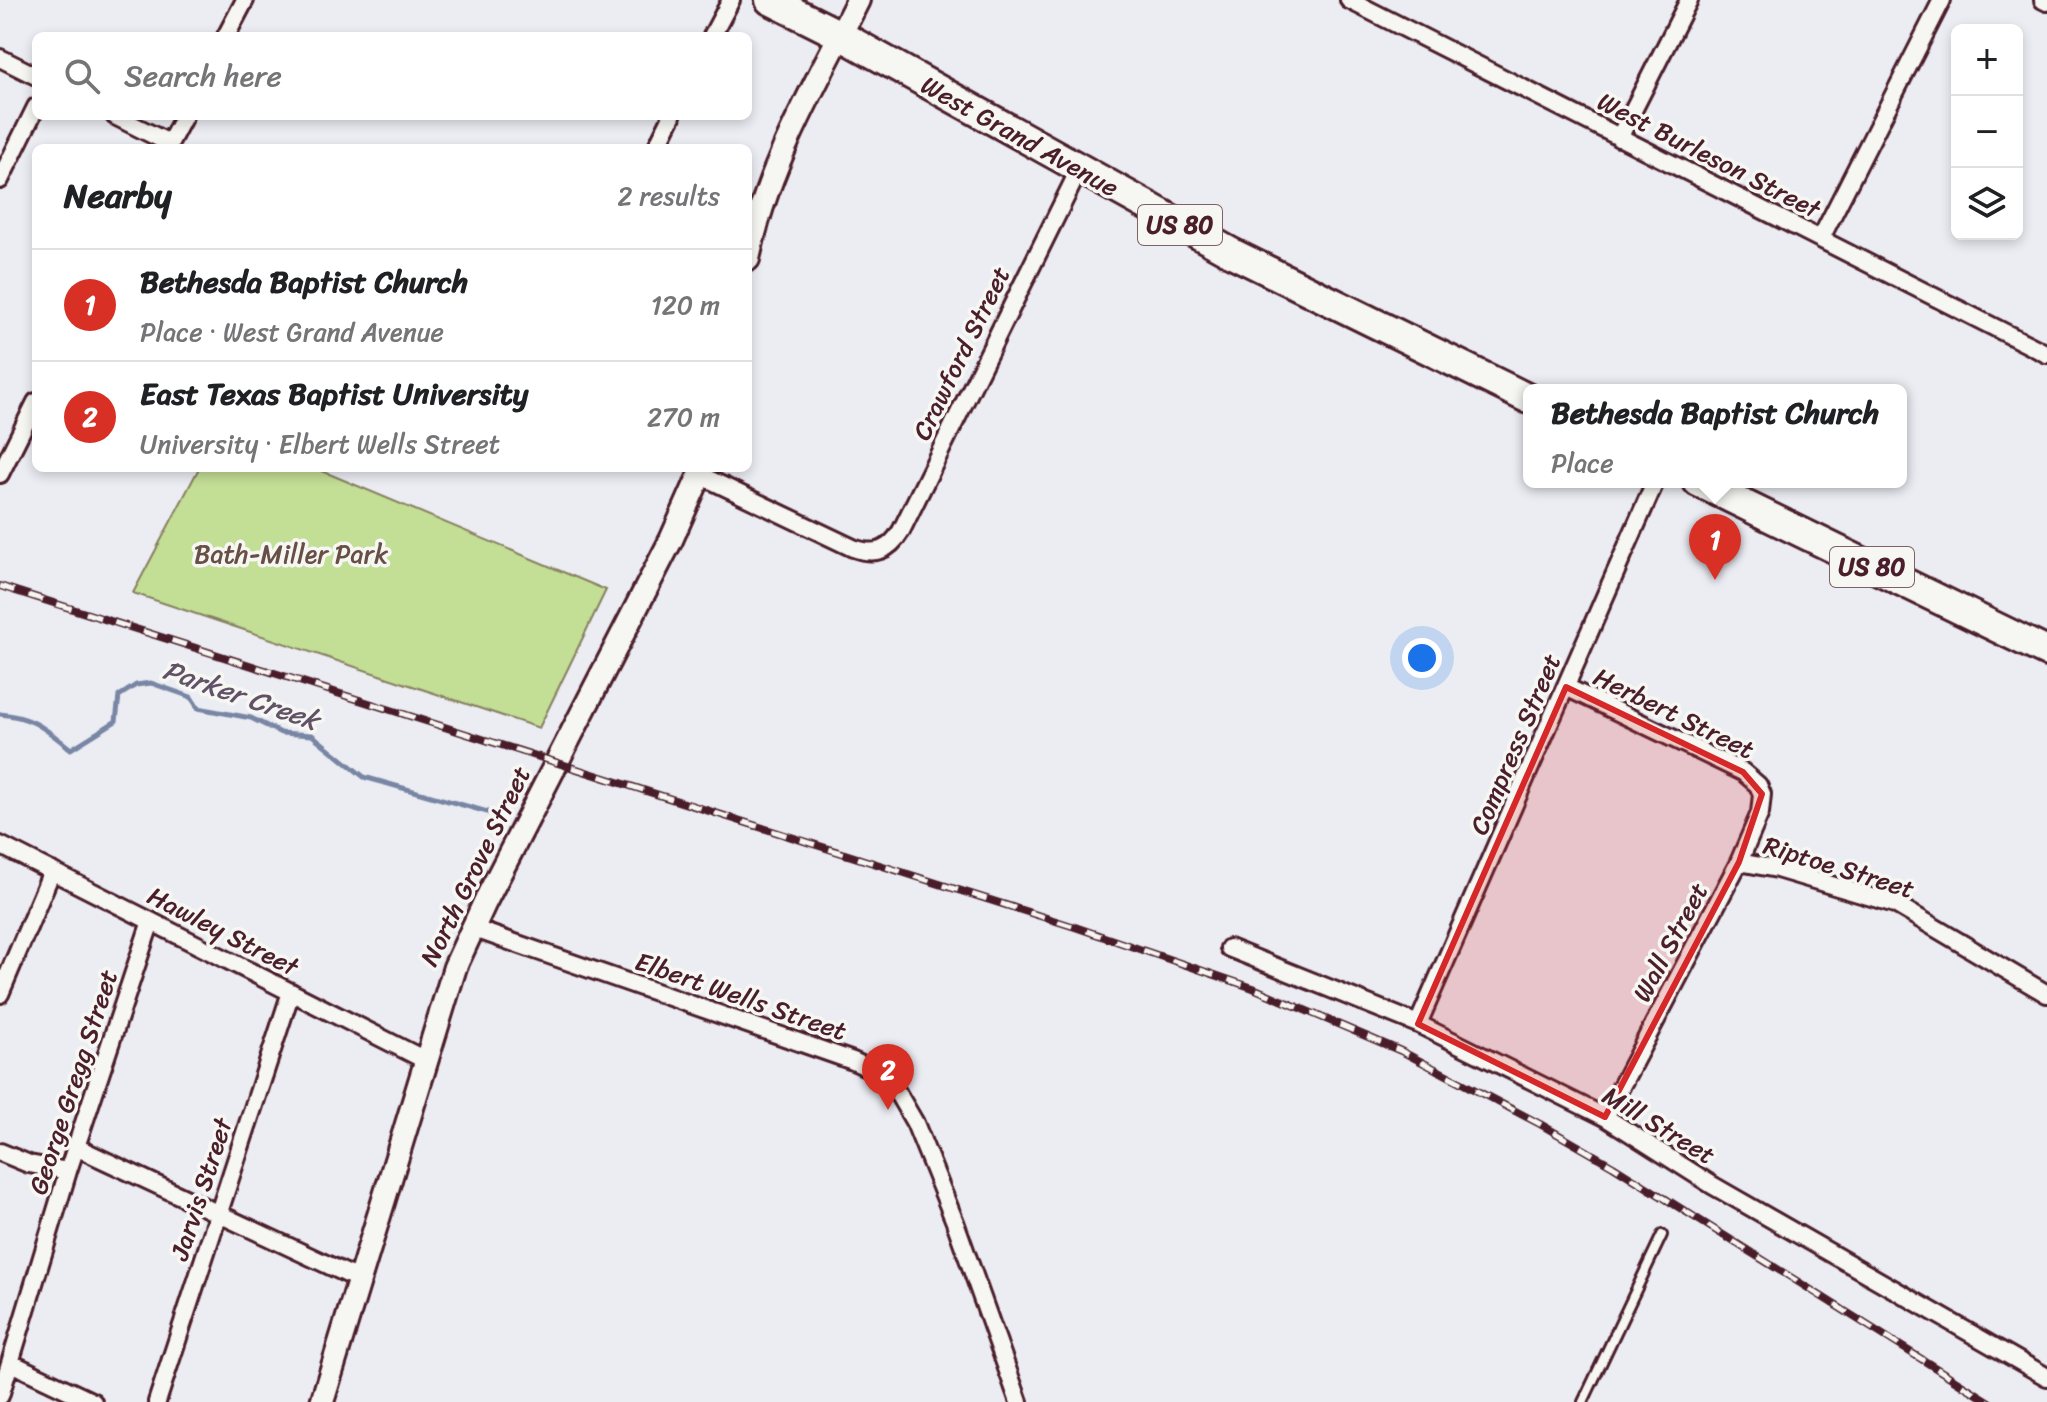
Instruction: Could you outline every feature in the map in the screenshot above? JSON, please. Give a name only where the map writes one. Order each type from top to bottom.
[{"type":"highway","name":"West Grand Avenue","points":[[770,0],[840,35],[1232,253],[1523,396]]},
{"type":"highway","name":"US 80","points":[[1710,488],[2047,652]]},
{"type":"main road","points":[[752,242],[776,168],[858,0]]},
{"type":"main road","name":"North Grove Street","points":[[322,1402],[445,994],[472,928],[671,540],[701,472]]},
{"type":"street","points":[[228,32],[245,0]]},
{"type":"street","points":[[714,32],[731,0]]},
{"type":"street","name":"West Burleson Street","points":[[1349,0],[2047,354]]},
{"type":"street","points":[[1619,138],[1689,0]]},
{"type":"street","points":[[1821,238],[1942,0]]},
{"type":"street","points":[[0,58],[32,74]]},
{"type":"street","points":[[0,180],[32,115]]},
{"type":"street","points":[[122,120],[164,144]]},
{"type":"street","points":[[169,144],[182,120]]},
{"type":"street","points":[[658,144],[670,120]]},
{"type":"street","name":"Crawford Street","points":[[703,472],[853,548],[879,552],[895,542],[1080,168]]},
{"type":"street","points":[[1,469],[32,410]]},
{"type":"street","name":"Compress Street","points":[[1418,1024],[1652,488]]},
{"type":"street","name":"Herbert Street","points":[[1566,687],[1743,772],[1758,785]]},
{"type":"street","name":"Wall Street","points":[[1605,1117],[1739,862],[1760,813],[1762,794],[1758,785]]},
{"type":"street","name":"Hawley Street","points":[[0,845],[425,1060]]},
{"type":"street","name":"Riptoe Street","points":[[1739,862],[1777,869],[1895,904],[2047,994]]},
{"type":"street","points":[[1,991],[52,871]]},
{"type":"street","name":"George Gregg Street","points":[[0,1396],[68,1171],[151,921]]},
{"type":"street","name":"Elbert Wells Street","points":[[472,928],[853,1061],[886,1079],[901,1096],[928,1151],[1019,1402]]},
{"type":"street","name":"Mill Street","points":[[1229,948],[1418,1024],[1605,1117],[1725,1193],[2047,1377]]},
{"type":"street","name":"Jarvis Street","points":[[157,1402],[291,992]]},
{"type":"street","points":[[76,1147],[358,1279]]},
{"type":"street","points":[[0,1152],[29,1164],[68,1171]]},
{"type":"street","points":[[0,1336],[17,1344]]},
{"type":"street","points":[[11,1363],[93,1402]]},
{"type":"lane","points":[[1583,1402],[1662,1235]]},
{"type":"highlighted area","points":[[1566,687],[1743,772],[1762,794],[1739,862],[1605,1117],[1418,1024]]},
{"type":"green space","name":"Bath-Miller Park","points":[[197,472],[325,472],[606,590],[539,728],[133,593]]},
{"type":"waterway","name":"Parker Creek","points":[[0,714],[31,721],[71,749],[116,721],[119,696],[136,685],[151,683],[191,697],[198,708],[251,718],[281,733],[312,735],[364,777],[498,815]]},
{"type":"railway","points":[[0,586],[1075,927],[1253,988],[1401,1051],[1540,1124],[1613,1166],[1990,1402]]},
{"type":"place","name":"Bethesda Baptist Church","points":[[1715,580]]},
{"type":"place","name":"East Texas Baptist University","points":[[888,1110]]}]
